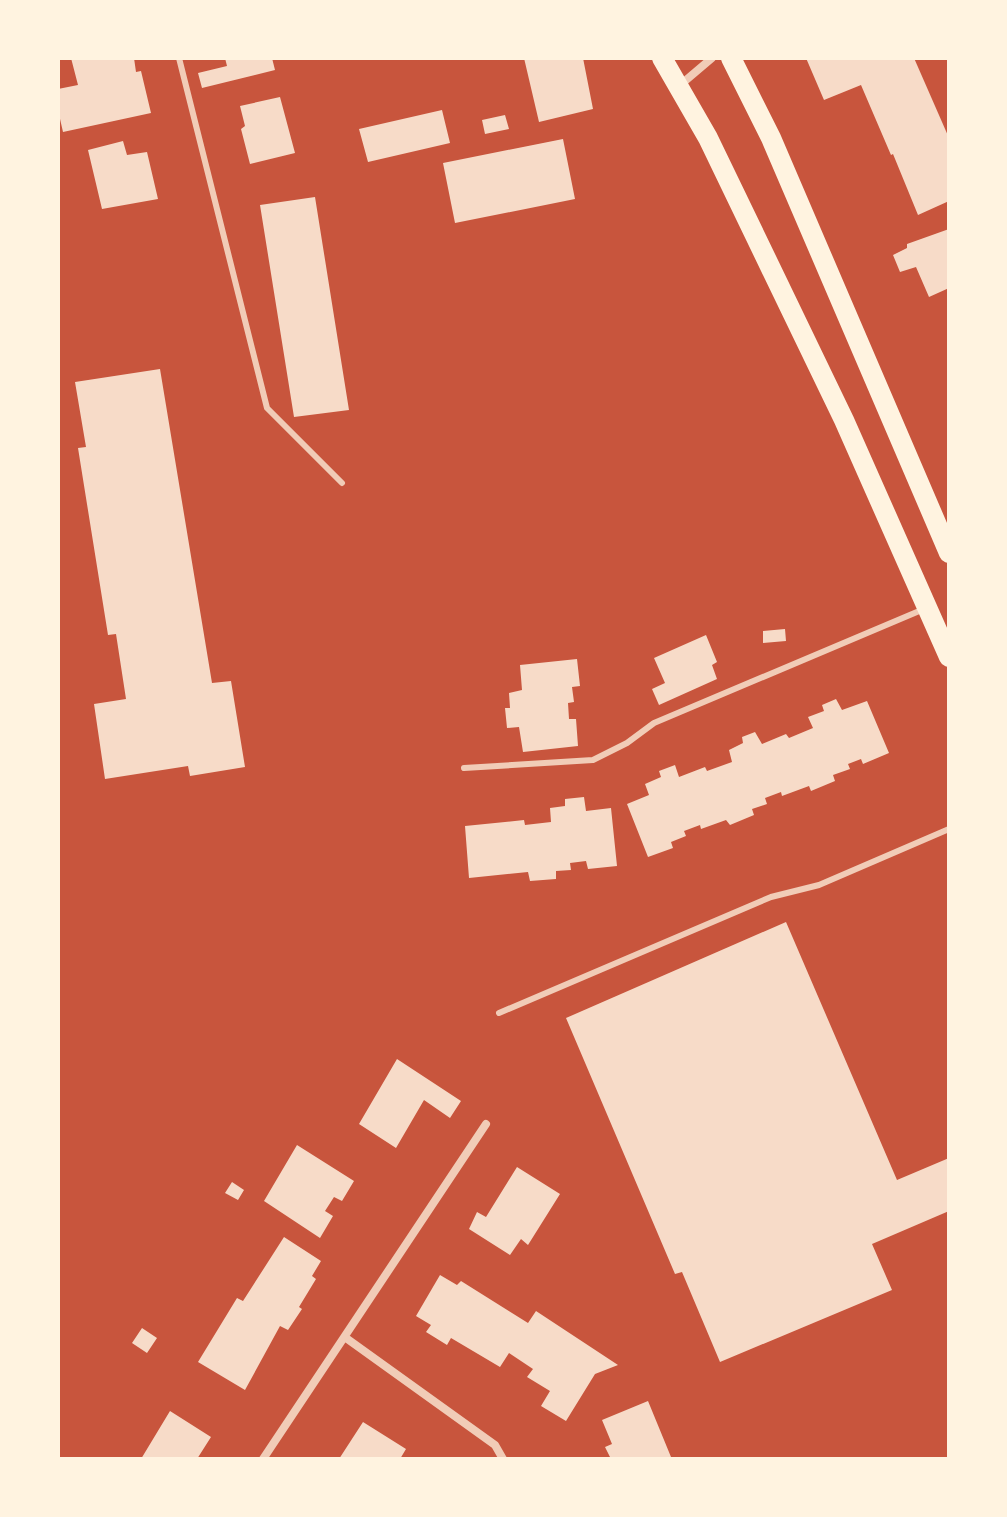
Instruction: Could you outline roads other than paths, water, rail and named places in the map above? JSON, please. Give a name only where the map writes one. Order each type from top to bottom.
[{"type":"main road","points":[[662,58],[708,138],[844,420],[949,657]]},
{"type":"main road","points":[[731,58],[771,138],[949,553]]},
{"type":"street","points":[[679,86],[712,58]]},
{"type":"street","points":[[263,1459],[486,1124]]},
{"type":"street","points":[[346,1338],[495,1445],[503,1459]]},
{"type":"lane","points":[[179,58],[267,408],[342,483]]},
{"type":"lane","points":[[464,768],[593,760],[627,743],[654,723],[927,607]]},
{"type":"lane","points":[[499,1013],[771,897],[819,885],[949,829]]}]
